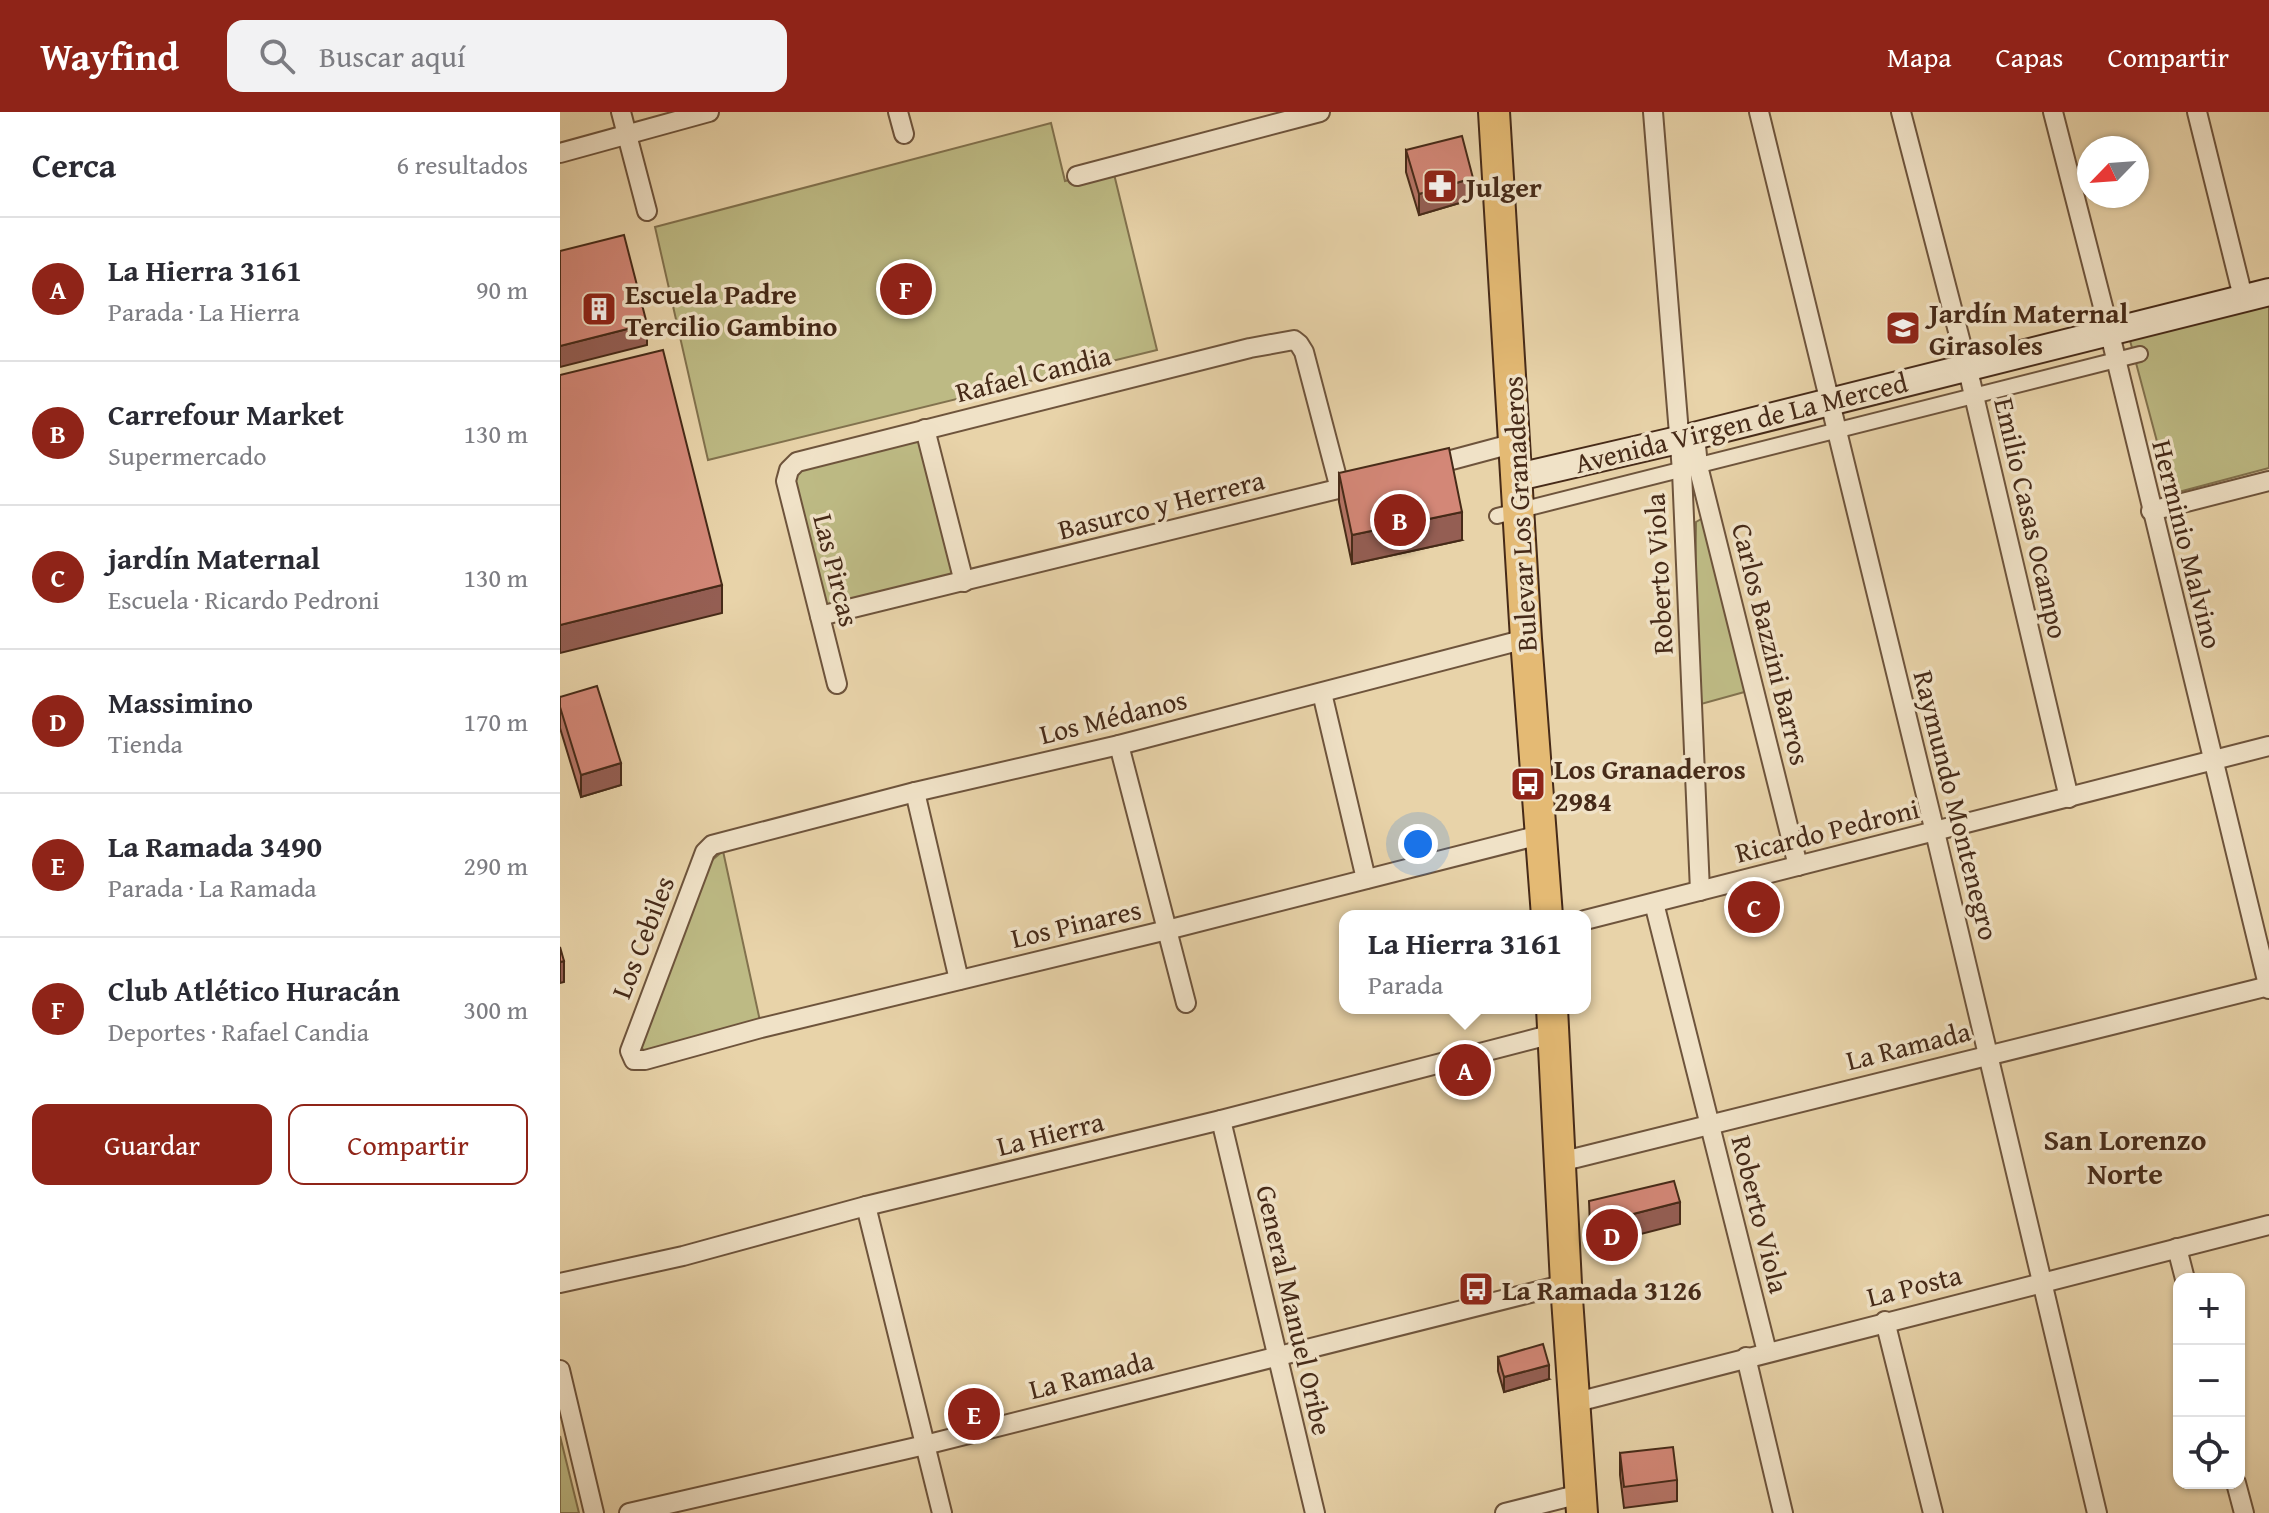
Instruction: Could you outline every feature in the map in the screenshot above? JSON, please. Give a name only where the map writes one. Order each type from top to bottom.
[{"type":"main road","name":"Bulevar Los Granaderos","points":[[1494,112],[1518,477],[1509,513],[1526,639],[1546,910]]},
{"type":"main road","name":"Avenida Virgen de La Merced","points":[[1518,477],[2256,294]]},
{"type":"main road","points":[[1553,1021],[1581,1504]]},
{"type":"street","points":[[621,112],[647,211]]},
{"type":"street","points":[[560,153],[709,112]]},
{"type":"street","points":[[898,112],[904,134]]},
{"type":"street","points":[[1077,176],[1320,112]]},
{"type":"street","points":[[1653,112],[1686,437]]},
{"type":"street","name":"Raymundo Montenegro","points":[[1759,112],[2097,1513]]},
{"type":"street","name":"Emilio Casas Ocampo","points":[[1901,112],[1967,366],[2069,798]]},
{"type":"street","name":"Herminio Malvino","points":[[2053,112],[2269,987]]},
{"type":"street","points":[[2197,112],[2256,294]]},
{"type":"street","name":"Rafael Candia","points":[[789,470],[797,462],[925,429],[1250,348],[1294,340],[1304,352],[1340,489]]},
{"type":"street","name":"Avenida Virgen de La Merced","points":[[1509,513],[2140,354]]},
{"type":"street","points":[[925,429],[964,582]]},
{"type":"street","name":"Carlos Bazzini Barros","points":[[1686,437],[1690,468],[1798,866]]},
{"type":"street","points":[[1410,471],[1515,443]]},
{"type":"street","name":"Roberto Viola","points":[[1690,468],[1700,891]]},
{"type":"street","name":"Las Pircas","points":[[789,470],[786,481],[837,684]]},
{"type":"street","points":[[2151,511],[2269,481]]},
{"type":"street","name":"Basurco y Herrera","points":[[820,616],[1368,482]]},
{"type":"street","name":"Los Médanos","points":[[712,845],[915,792],[1119,745],[1526,639]]},
{"type":"street","points":[[1322,693],[1366,879]]},
{"type":"street","points":[[1119,745],[1186,1003]]},
{"type":"street","name":"Ricardo Pedroni","points":[[1591,919],[2269,746]]},
{"type":"street","points":[[915,792],[959,980]]},
{"type":"street","name":"Los Pinares","points":[[630,1051],[634,1060],[645,1060],[1540,835]]},
{"type":"street","name":"Los Cebiles","points":[[630,1051],[705,852],[712,845]]},
{"type":"street","name":"Roberto Viola","points":[[1654,903],[1767,1352]]},
{"type":"street","name":"La Ramada","points":[[1560,1162],[2269,987]]},
{"type":"street","name":"La Hierra","points":[[560,1283],[683,1256],[866,1206],[1221,1120],[1553,1021]]},
{"type":"street","name":"General Manuel Oribe","points":[[1221,1120],[1315,1513]]},
{"type":"street","points":[[866,1206],[942,1513]]},
{"type":"street","name":"La Posta","points":[[1573,1403],[2269,1225]]},
{"type":"street","points":[[2177,1248],[2183,1273]]},
{"type":"street","name":"La Ramada","points":[[629,1513],[925,1445],[1566,1284]]},
{"type":"street","points":[[1885,1321],[1933,1513]]},
{"type":"street","points":[[1746,1357],[1783,1513]]},
{"type":"street","points":[[560,1370],[594,1513]]},
{"type":"street","points":[[2238,1489],[2244,1513]]},
{"type":"street","points":[[1505,1513],[1581,1504]]},
{"type":"shaded area","points":[[1051,123],[1065,181],[1113,170],[1157,350],[708,460],[655,227]]},
{"type":"shaded area","points":[[2269,296],[2269,468],[2171,494],[2128,333]]},
{"type":"shaded area","points":[[925,429],[964,582],[821,618],[789,470]]},
{"type":"shaded area","points":[[1703,518],[1748,691],[1694,706],[1696,522]]},
{"type":"shaded area","points":[[723,851],[760,1021],[646,1051],[639,1047],[711,861]]},
{"type":"shaded area","points":[[560,1436],[579,1513],[560,1513]]},
{"type":"building","points":[[1462,136],[1473,178],[1419,194],[1406,150]]},
{"type":"building","name":"Escuela Padre Tercilio Gambino","points":[[624,235],[647,324],[560,346],[560,251]]},
{"type":"building","points":[[663,350],[722,585],[560,625],[560,375]]},
{"type":"building","points":[[1449,448],[1462,512],[1352,535],[1339,473]]},
{"type":"building","points":[[597,686],[621,763],[581,775],[560,707],[560,697]]},
{"type":"building","points":[[1674,1181],[1680,1202],[1590,1225],[1589,1201]]},
{"type":"building","points":[[1543,1344],[1549,1365],[1504,1377],[1498,1357]]},
{"type":"building","points":[[1673,1447],[1677,1480],[1624,1487],[1620,1453]]},
{"type":"place","name":"Julger","points":[[1440,186]]},
{"type":"place","name":"Club Atlético Huracán","points":[[906,289]]},
{"type":"place","name":"Escuela Padre Tercilio Gambino","points":[[599,309]]},
{"type":"place","name":"Jardín Maternal Girasoles","points":[[1903,328]]},
{"type":"place","name":"Carrefour Market","points":[[1400,520]]},
{"type":"place","name":"Los Granaderos 2984","points":[[1528,784]]},
{"type":"place","name":"jardín Maternal","points":[[1754,907]]},
{"type":"place","name":"La Hierra 3161","points":[[1465,1070]]},
{"type":"place","name":"Massimino","points":[[1612,1235]]},
{"type":"place","name":"La Ramada 3126","points":[[1476,1289]]},
{"type":"place","name":"La Ramada 3490","points":[[974,1414]]},
{"type":"district","name":"San Lorenzo Norte","points":[[2125,1156]]}]
